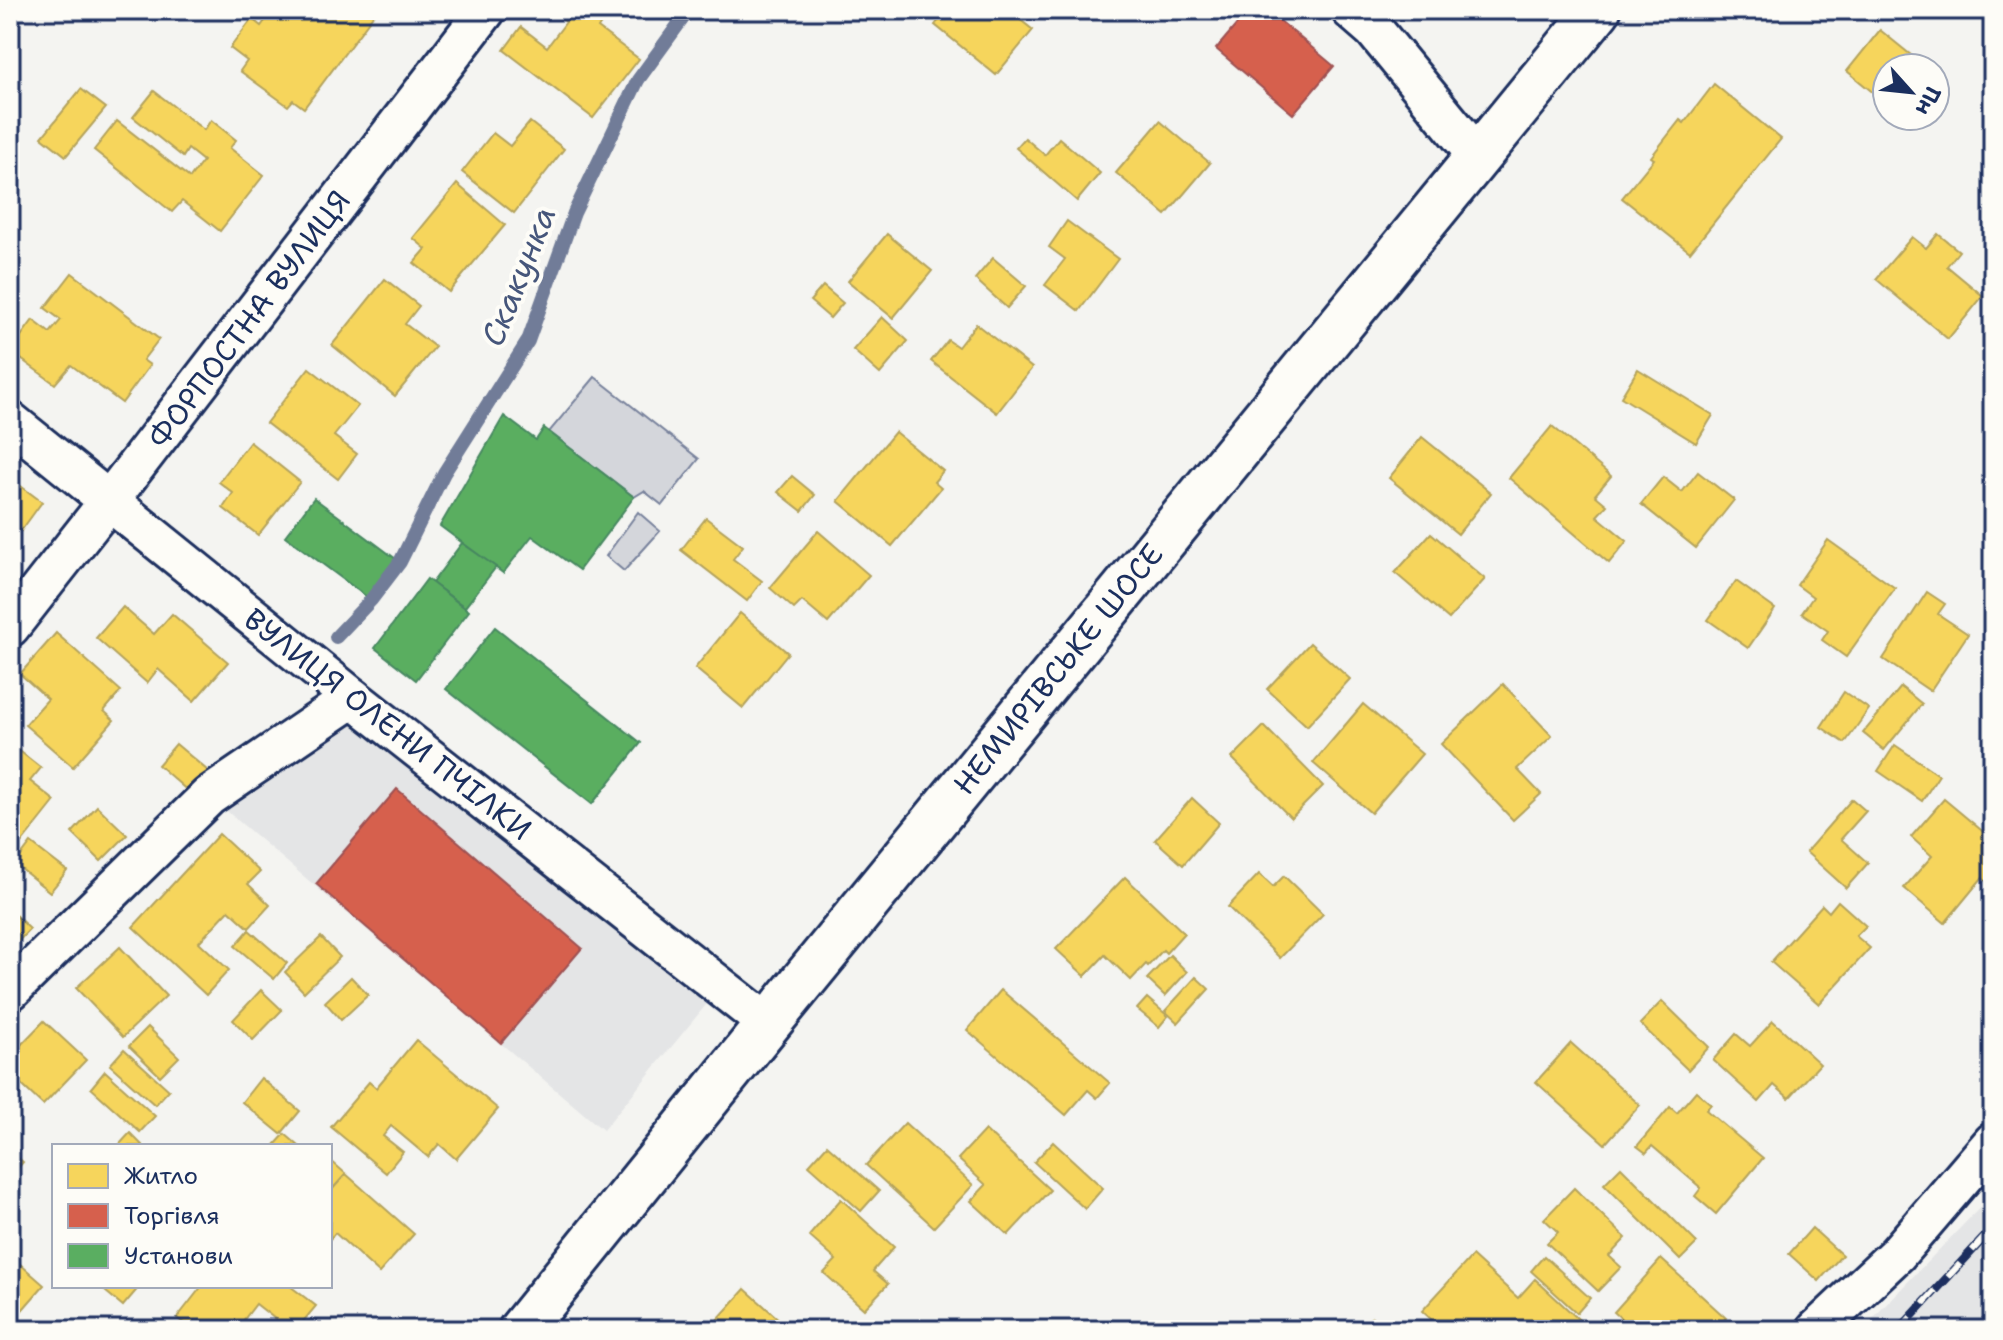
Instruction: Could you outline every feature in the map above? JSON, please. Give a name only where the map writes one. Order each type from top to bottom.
[{"type":"main road","name":"НЕМИРІВСЬКЕ ШОСЕ","points":[[521,1330],[1598,10]]},
{"type":"street","name":"ФОРПОСТНА ВУЛИЦЯ","points":[[10,627],[486,10]]},
{"type":"street","points":[[1351,10],[1374,30],[1478,157]]},
{"type":"street","name":"ВУЛИЦЯ ОЛЕНИ ПЧІЛКИ","points":[[10,421],[353,698],[768,1024]]},
{"type":"street","points":[[10,991],[209,796],[353,698]]},
{"type":"street","points":[[1816,1330],[1897,1254],[1993,1142]]},
{"type":"shaded area","points":[[595,377],[699,459],[662,505],[644,491],[634,497],[549,432]]},
{"type":"shaded area","points":[[638,512],[660,531],[624,571],[606,556]]},
{"type":"shaded area","points":[[353,698],[710,1000],[603,1130],[209,796]]},
{"type":"shaded area","points":[[1993,1194],[1993,1330],[1860,1330],[1873,1318]]},
{"type":"building: Житло","points":[[273,10],[377,10],[304,108],[293,100],[288,106],[240,71],[247,61],[230,48],[252,19],[261,26]]},
{"type":"building: Житло","points":[[551,10],[591,10],[603,20],[598,28],[639,59],[593,118],[504,50],[521,27],[547,47],[566,22]]},
{"type":"building: Житло","points":[[947,10],[1008,10],[1033,30],[996,75],[935,25]]},
{"type":"building: Житло","points":[[1880,30],[1907,52],[1871,52],[1871,91],[1847,71]]},
{"type":"building: Житло","points":[[1714,84],[1781,139],[1690,252],[1622,198],[1654,159],[1651,157],[1680,120],[1684,123]]},
{"type":"building: Житло","points":[[81,89],[106,108],[66,156],[42,137]]},
{"type":"building: Житло","points":[[154,91],[204,130],[211,120],[236,140],[230,148],[264,175],[220,231],[182,201],[172,212],[94,150],[117,121],[190,178],[203,161],[188,149],[183,157],[133,117]]},
{"type":"building: Житло","points":[[1160,121],[1210,163],[1166,215],[1116,173]]},
{"type":"building: Житло","points":[[530,122],[564,149],[514,213],[462,172],[493,133],[510,146]]},
{"type":"building: Житло","points":[[1025,138],[1045,155],[1059,138],[1100,173],[1077,201],[1016,148]]},
{"type":"building: Житло","points":[[457,184],[505,225],[449,292],[414,263],[426,249],[413,238]]},
{"type":"building: Житло","points":[[1067,221],[1118,259],[1079,311],[1045,285],[1065,259],[1049,247]]},
{"type":"building: Житло","points":[[887,234],[932,271],[893,318],[848,281]]},
{"type":"building: Житло","points":[[1938,234],[1959,251],[1947,266],[1983,296],[1948,339],[1876,279],[1912,237],[1926,248]]},
{"type":"building: Житло","points":[[993,258],[1026,286],[1007,308],[975,279]]},
{"type":"building: Житло","points":[[72,273],[159,339],[143,360],[150,365],[122,403],[71,365],[55,384],[10,351],[33,320],[50,333],[61,320],[45,308]]},
{"type":"building: Житло","points":[[385,279],[419,306],[405,324],[435,347],[395,396],[332,345]]},
{"type":"building: Житло","points":[[823,286],[843,303],[830,318],[810,301]]},
{"type":"building: Житло","points":[[882,317],[908,341],[880,374],[853,350]]},
{"type":"building: Житло","points":[[976,324],[1032,368],[997,413],[931,361],[948,340],[958,347]]},
{"type":"building: Житло","points":[[309,368],[358,406],[334,436],[357,454],[338,479],[266,423]]},
{"type":"building: Житло","points":[[1638,369],[1713,415],[1696,443],[1621,397]]},
{"type":"building: Житло","points":[[1552,426],[1611,476],[1595,495],[1607,505],[1597,516],[1627,541],[1609,563],[1509,478]]},
{"type":"building: Житло","points":[[895,432],[943,471],[934,482],[941,488],[892,546],[838,501]]},
{"type":"building: Житло","points":[[1422,437],[1491,493],[1458,534],[1389,478]]},
{"type":"building: Житло","points":[[250,442],[300,482],[258,535],[223,508],[233,493],[219,482]]},
{"type":"building: Житло","points":[[1698,472],[1734,500],[1696,548],[1641,504],[1663,477],[1682,492]]},
{"type":"building: Житло","points":[[792,476],[815,495],[802,511],[778,492]]},
{"type":"building: Житло","points":[[10,478],[42,502],[21,531],[14,527],[10,532]]},
{"type":"building: Житло","points":[[706,518],[743,546],[733,559],[762,581],[747,601],[681,550]]},
{"type":"building: Житло","points":[[818,531],[869,575],[828,623],[802,601],[794,609],[770,588]]},
{"type":"building: Житло","points":[[1431,533],[1485,579],[1449,619],[1395,573]]},
{"type":"building: Житло","points":[[1828,540],[1895,588],[1846,657],[1822,640],[1828,631],[1802,613],[1813,597],[1797,585]]},
{"type":"building: Житло","points":[[1736,581],[1775,609],[1748,648],[1708,620]]},
{"type":"building: Житло","points":[[1927,592],[1945,604],[1938,614],[1968,634],[1930,691],[1883,659]]},
{"type":"building: Житло","points":[[123,607],[154,634],[172,614],[228,662],[194,701],[158,669],[147,683],[96,638]]},
{"type":"building: Житло","points":[[740,613],[788,653],[743,708],[695,668]]},
{"type":"building: Житло","points":[[56,633],[121,691],[104,711],[114,720],[73,767],[25,725],[48,699],[20,674]]},
{"type":"building: Житло","points":[[1310,643],[1350,679],[1307,726],[1267,689]]},
{"type":"building: Житло","points":[[1503,684],[1552,736],[1517,769],[1541,794],[1513,820],[1441,744]]},
{"type":"building: Житло","points":[[1901,687],[1922,704],[1884,750],[1863,733]]},
{"type":"building: Житло","points":[[1844,692],[1869,709],[1845,743],[1821,727]]},
{"type":"building: Житло","points":[[1363,704],[1422,754],[1371,813],[1313,763]]},
{"type":"building: Житло","points":[[1264,726],[1323,786],[1291,818],[1232,758]]},
{"type":"building: Житло","points":[[176,744],[208,771],[190,793],[158,765]]},
{"type":"building: Житло","points":[[12,745],[41,768],[30,781],[55,801],[13,854],[10,852]]},
{"type":"building: Житло","points":[[1895,745],[1939,775],[1922,801],[1878,771]]},
{"type":"building: Житло","points":[[1192,798],[1219,823],[1183,865],[1155,840]]},
{"type":"building: Житло","points":[[1852,799],[1866,811],[1841,839],[1868,863],[1846,888],[1806,852]]},
{"type":"building: Житло","points":[[1944,799],[1986,834],[1993,828],[1993,887],[1982,878],[1945,923],[1904,888],[1932,856],[1911,837]]},
{"type":"building: Житло","points":[[97,806],[127,835],[101,861],[72,833]]},
{"type":"building: Житло","points":[[219,834],[260,872],[248,884],[270,905],[249,928],[229,910],[199,942],[229,970],[206,995],[133,927]]},
{"type":"building: Житло","points":[[31,843],[67,871],[50,892],[15,864]]},
{"type":"building: Житло","points":[[1259,874],[1273,887],[1284,876],[1323,914],[1280,958],[1228,907]]},
{"type":"building: Житло","points":[[1125,877],[1184,933],[1166,953],[1163,950],[1131,980],[1105,955],[1085,976],[1056,949]]},
{"type":"building: Житло","points":[[1838,901],[1866,926],[1856,936],[1870,948],[1819,1004],[1771,962],[1822,905],[1829,912]]},
{"type":"building: Житло","points":[[10,910],[30,929],[10,950]]},
{"type":"building: Житло","points":[[249,930],[287,963],[274,979],[235,946]]},
{"type":"building: Житло","points":[[321,937],[340,957],[304,992],[285,972]]},
{"type":"building: Житло","points":[[120,947],[166,996],[123,1037],[76,988]]},
{"type":"building: Житло","points":[[1170,955],[1187,972],[1165,996],[1147,979]]},
{"type":"building: Житло","points":[[351,977],[368,995],[341,1020],[325,1002]]},
{"type":"building: Житло","points":[[1196,977],[1209,989],[1178,1023],[1165,1011]]},
{"type":"building: Житло","points":[[261,990],[282,1010],[253,1040],[233,1020]]},
{"type":"building: Житло","points":[[1001,990],[1110,1083],[1097,1098],[1088,1090],[1066,1115],[967,1030]]},
{"type":"building: Житло","points":[[1147,998],[1168,1016],[1159,1027],[1137,1009]]},
{"type":"building: Житло","points":[[1662,1001],[1709,1047],[1688,1070],[1640,1024]]},
{"type":"building: Житло","points":[[44,1021],[86,1060],[43,1105],[10,1074],[10,1056]]},
{"type":"building: Житло","points":[[1773,1021],[1820,1064],[1789,1098],[1774,1085],[1759,1102],[1713,1060],[1736,1034],[1750,1046]]},
{"type":"building: Житло","points":[[148,1027],[179,1057],[160,1076],[129,1046]]},
{"type":"building: Житло","points":[[416,1040],[498,1109],[456,1159],[439,1144],[428,1157],[391,1126],[383,1136],[403,1152],[386,1173],[331,1127],[369,1082],[376,1088]]},
{"type":"building: Житло","points":[[1571,1043],[1640,1105],[1605,1144],[1536,1082]]},
{"type":"building: Житло","points":[[124,1049],[169,1090],[155,1105],[110,1065]]},
{"type":"building: Житло","points":[[105,1071],[155,1116],[140,1132],[91,1088]]},
{"type":"building: Житло","points":[[261,1078],[300,1111],[281,1134],[242,1102]]},
{"type":"building: Житло","points":[[1696,1091],[1711,1104],[1706,1110],[1763,1158],[1716,1214],[1695,1196],[1701,1188],[1652,1146],[1646,1153],[1637,1146],[1670,1107],[1677,1113]]},
{"type":"building: Житло","points":[[905,1123],[973,1185],[934,1227],[866,1165]]},
{"type":"building: Житло","points":[[985,1130],[1050,1190],[1008,1235],[971,1201],[986,1185],[958,1159]]},
{"type":"building: Житло","points":[[130,1133],[141,1144],[120,1144]]},
{"type":"building: Житло","points":[[285,1134],[297,1144],[276,1144]]},
{"type":"building: Житло","points":[[1053,1142],[1103,1188],[1085,1209],[1034,1162]]},
{"type":"building: Житло","points":[[827,1145],[879,1191],[861,1211],[809,1165]]},
{"type":"building: Житло","points":[[10,1151],[23,1162],[10,1177]]},
{"type":"building: Житло","points":[[332,1162],[346,1174],[332,1190]]},
{"type":"building: Житло","points":[[1621,1167],[1697,1243],[1680,1260],[1604,1184]]},
{"type":"building: Житло","points":[[346,1174],[414,1234],[379,1273],[335,1233],[332,1237],[332,1190]]},
{"type":"building: Житло","points":[[1574,1188],[1626,1238],[1609,1256],[1621,1267],[1598,1291],[1547,1243],[1558,1232],[1544,1219]]},
{"type":"building: Житло","points":[[841,1199],[894,1247],[873,1271],[888,1284],[864,1309],[824,1273],[836,1260],[809,1236]]},
{"type":"building: Житло","points":[[1812,1228],[1842,1255],[1819,1281],[1789,1254]]},
{"type":"building: Житло","points":[[1472,1256],[1518,1298],[1535,1279],[1590,1330],[1443,1330],[1422,1311]]},
{"type":"building: Житло","points":[[1544,1256],[1590,1298],[1577,1313],[1531,1271]]},
{"type":"building: Житло","points":[[12,1257],[44,1285],[10,1324],[10,1260]]},
{"type":"building: Житло","points":[[1661,1259],[1726,1318],[1714,1330],[1634,1330],[1614,1312]]},
{"type":"building: Житло","points":[[101,1288],[138,1288],[123,1306]]},
{"type":"building: Житло","points":[[200,1288],[293,1288],[316,1306],[296,1330],[289,1330],[256,1304],[236,1330],[193,1330],[177,1318]]},
{"type":"building: Житло","points":[[745,1289],[791,1330],[708,1330]]},
{"type":"building: Житло","points":[[1372,1317],[1385,1330],[1360,1330]]},
{"type":"building: Торгівля","points":[[1249,10],[1267,10],[1334,66],[1293,114],[1216,49]]},
{"type":"building: Торгівля","points":[[397,789],[582,948],[501,1043],[316,884]]},
{"type":"building: Установи","points":[[504,416],[536,440],[544,428],[634,497],[579,570],[532,536],[503,573],[440,526]]},
{"type":"building: Установи","points":[[314,498],[400,562],[371,600],[285,536]]},
{"type":"building: Установи","points":[[462,543],[496,567],[465,607],[432,583]]},
{"type":"building: Установи","points":[[427,579],[469,611],[416,680],[375,648]]},
{"type":"building: Установи","points":[[495,627],[641,743],[592,804],[446,689]]},
{"type":"waterway","name":"Скакунка","points":[[336,637],[371,600],[400,562],[444,473],[528,341],[574,213],[638,80],[689,10]]},
{"type":"railway","points":[[1899,1330],[1993,1228]]}]
